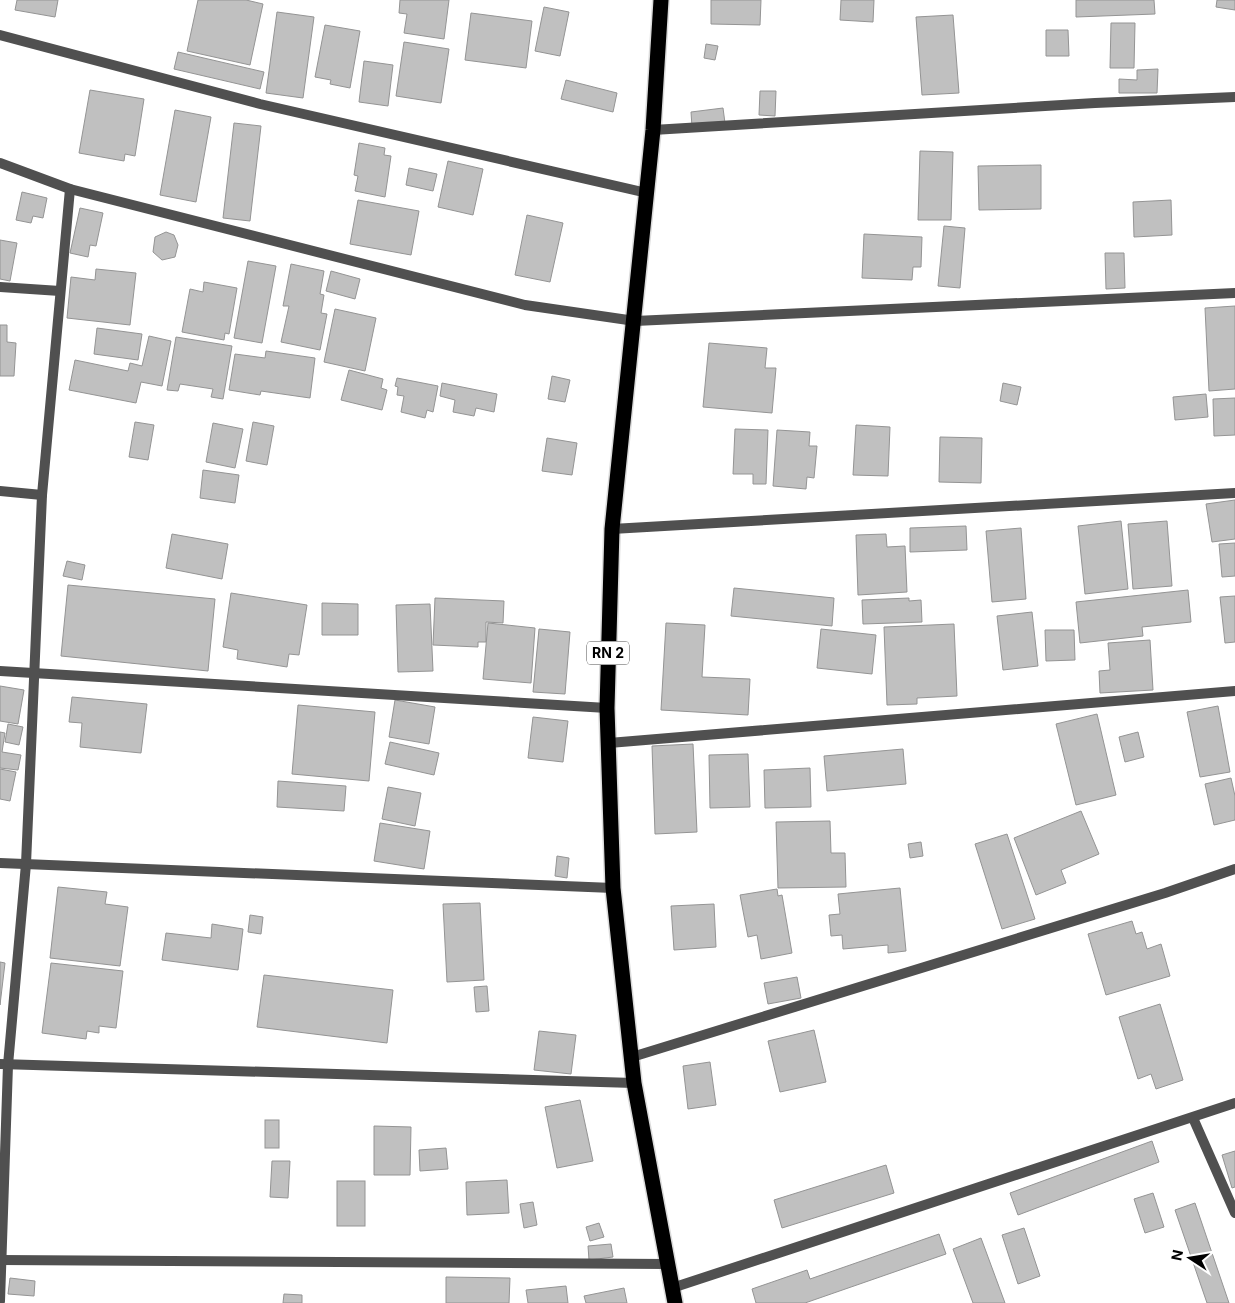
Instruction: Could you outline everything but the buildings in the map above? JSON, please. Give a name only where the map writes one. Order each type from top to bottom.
[{"type":"highway","name":"RN 2","points":[[661,0],[653,130],[635,321],[612,529],[608,708],[614,888],[634,1083],[673,1296]]},
{"type":"street","points":[[0,36],[260,104],[647,192]]},
{"type":"street","points":[[653,130],[1095,103],[1235,97]]},
{"type":"street","points":[[0,163],[70,189],[525,305],[635,321],[1235,293]]},
{"type":"street","points":[[0,1301],[4,1064],[26,864],[42,495],[70,189]]},
{"type":"street","points":[[0,287],[60,291]]},
{"type":"street","points":[[0,491],[42,495]]},
{"type":"street","points":[[612,529],[1235,493]]},
{"type":"street","points":[[0,671],[608,708]]},
{"type":"street","points":[[609,743],[1235,692]]},
{"type":"street","points":[[0,863],[614,888]]},
{"type":"street","points":[[632,1057],[1155,896],[1235,869]]},
{"type":"street","points":[[4,1064],[634,1083]]},
{"type":"street","points":[[673,1296],[1235,1103]]},
{"type":"street","points":[[1193,1118],[1235,1213]]},
{"type":"street","points":[[1,1260],[667,1264]]}]
